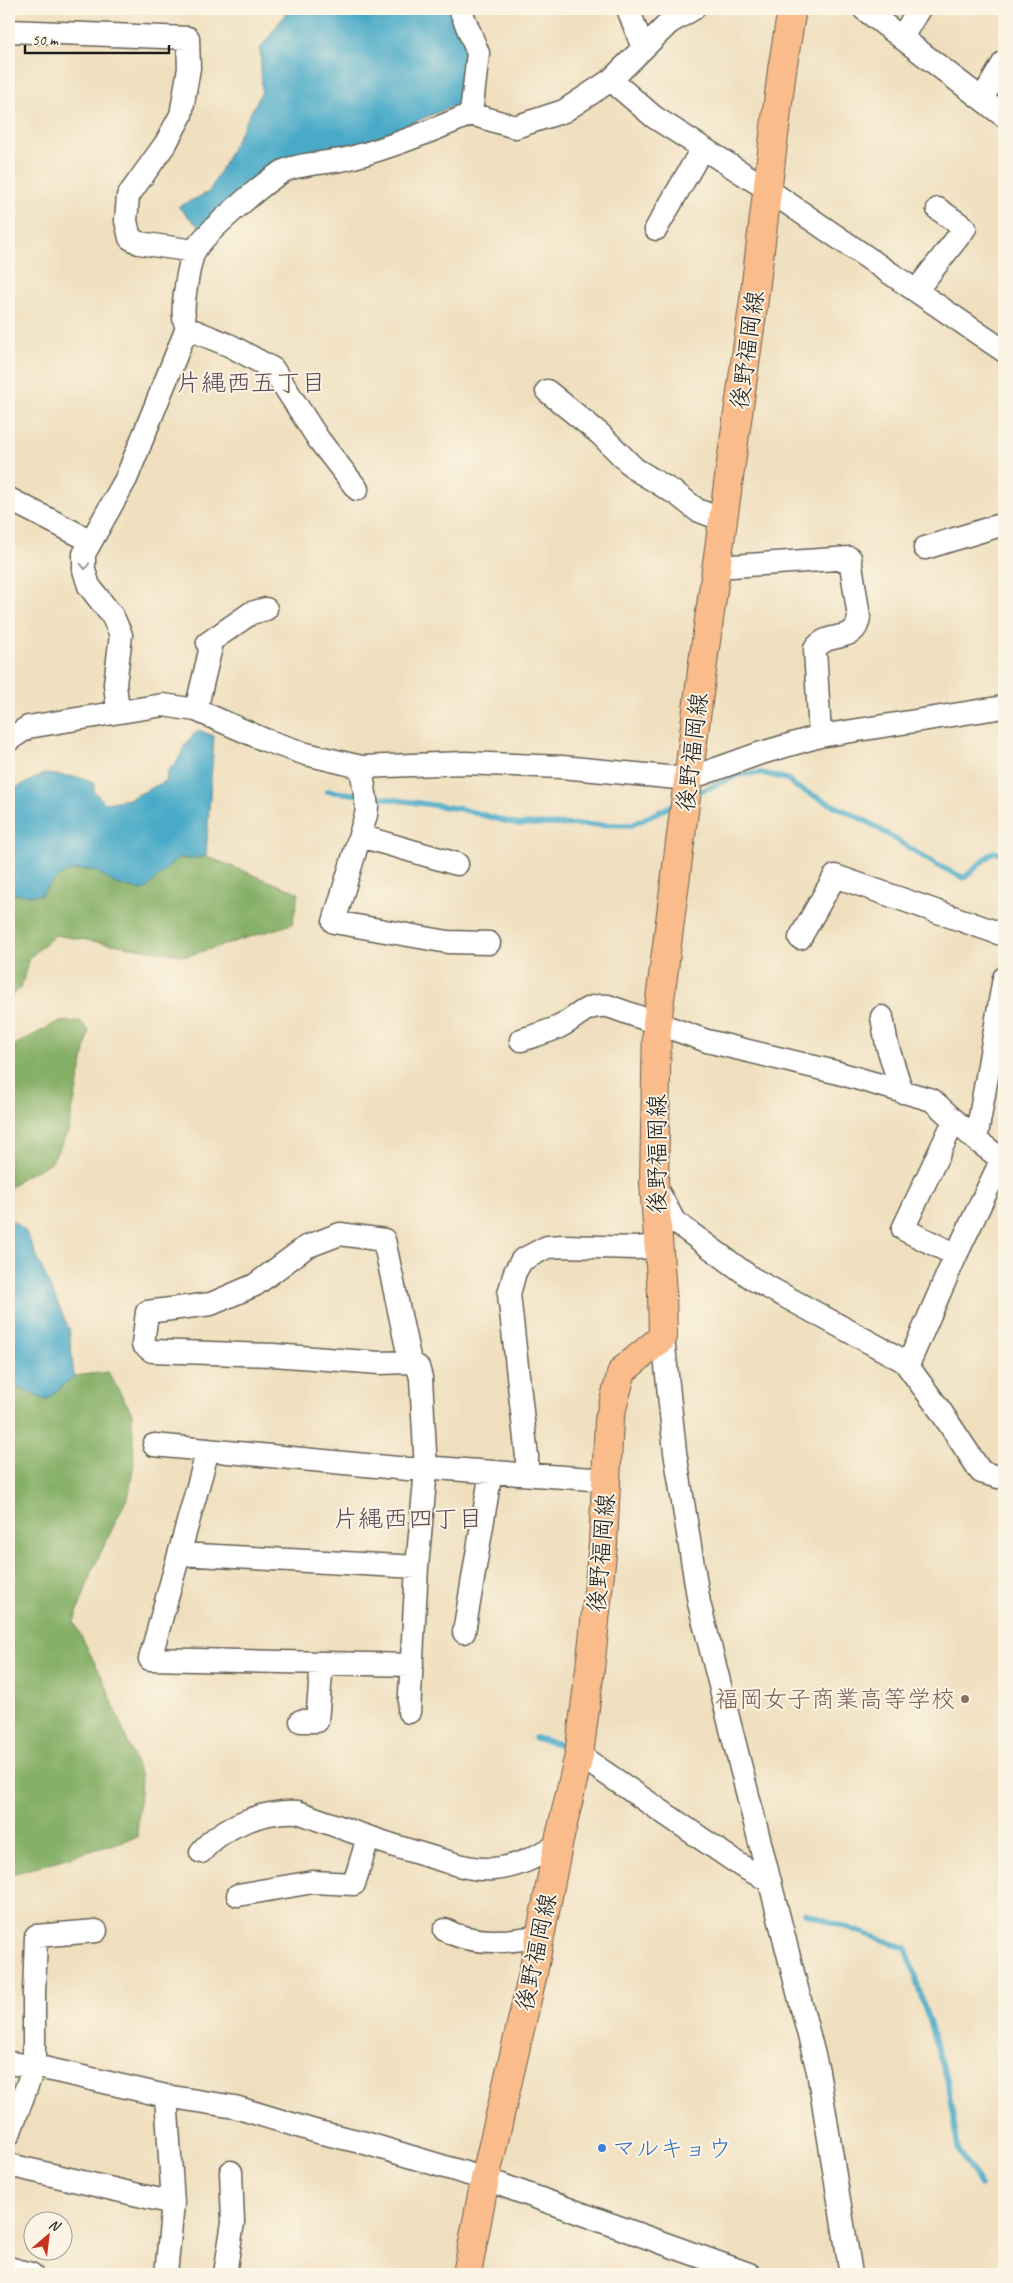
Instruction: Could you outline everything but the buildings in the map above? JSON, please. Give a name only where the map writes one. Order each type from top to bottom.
[{"type":"main road","name":"後野福岡線","points":[[467,2274],[485,2179],[579,1755],[603,1544],[609,1420],[622,1371],[663,1337],[654,1182],[657,1023],[688,779],[753,306],[782,70],[792,9]]},
{"type":"street","points":[[460,9],[478,53],[471,114]]},
{"type":"street","points":[[628,9],[643,48]]},
{"type":"street","points":[[118,711],[115,684],[121,635],[113,617],[89,586],[84,570],[84,554],[126,479],[187,328],[184,318],[185,289],[194,251],[210,231],[236,208],[286,170],[330,163],[377,151],[471,114],[515,127],[564,111],[611,80],[675,18],[692,9]]},
{"type":"street","points":[[864,9],[1004,116]]},
{"type":"street","points":[[902,37],[919,9]]},
{"type":"street","points":[[9,31],[188,38],[190,68],[181,115],[166,142],[128,196],[126,221],[130,238],[139,243],[194,251]]},
{"type":"street","points":[[982,99],[1004,62]]},
{"type":"street","points":[[611,80],[654,117],[767,189],[916,291],[1001,342]]},
{"type":"street","points":[[656,229],[702,149]]},
{"type":"street","points":[[916,291],[965,228],[938,209]]},
{"type":"street","points":[[187,328],[231,346],[273,368],[319,440],[357,489]]},
{"type":"street","points":[[547,390],[600,434],[636,469],[678,495],[697,510],[723,520]]},
{"type":"street","points":[[9,499],[92,541]]},
{"type":"street","points":[[925,548],[1004,524]]},
{"type":"street","points":[[717,567],[850,558],[859,617],[858,626],[851,634],[827,638],[819,642],[814,648],[820,736]]},
{"type":"street","points":[[196,710],[210,651],[208,644],[251,613],[266,609]]},
{"type":"street","points":[[9,740],[28,727],[163,705],[196,710],[265,740],[306,754],[361,767],[464,763],[562,767],[688,779],[758,754],[820,736],[1004,707]]},
{"type":"street","points":[[361,767],[367,807],[334,922],[448,942],[489,943]]},
{"type":"street","points":[[360,836],[457,864]]},
{"type":"street","points":[[800,938],[835,876],[1004,935]]},
{"type":"street","points":[[976,1140],[1004,978]]},
{"type":"street","points":[[521,1040],[559,1026],[583,1009],[598,1005],[608,1006],[707,1041],[835,1072],[932,1100],[976,1140],[1003,1160],[956,1255],[911,1358],[906,1364]]},
{"type":"street","points":[[882,1016],[887,1045],[902,1092]]},
{"type":"street","points":[[954,1121],[904,1229],[956,1255]]},
{"type":"street","points":[[654,1182],[674,1221],[753,1279],[794,1303],[847,1329],[906,1364],[982,1472],[998,1477],[1004,1476]]},
{"type":"street","points":[[409,1712],[417,1567],[426,1470],[421,1378],[418,1367],[410,1362],[380,1363],[248,1354],[152,1351],[143,1344],[147,1312],[211,1304],[226,1298],[255,1285],[306,1248],[340,1234],[384,1240],[410,1362]]},
{"type":"street","points":[[527,1474],[527,1457],[509,1294],[515,1272],[522,1260],[547,1247],[636,1248],[659,1246]]},
{"type":"street","points":[[663,1337],[675,1452],[699,1603],[818,2071],[851,2274]]},
{"type":"street","points":[[154,1445],[426,1470],[492,1472],[607,1480]]},
{"type":"street","points":[[208,1450],[150,1658],[412,1665]]},
{"type":"street","points":[[464,1632],[492,1472]]},
{"type":"street","points":[[179,1554],[417,1567]]},
{"type":"street","points":[[317,1721],[322,1663]]},
{"type":"street","points":[[579,1755],[743,1866],[770,1881]]},
{"type":"street","points":[[201,1852],[214,1838],[236,1826],[255,1818],[285,1811],[298,1812],[368,1838],[466,1867],[492,1869],[513,1866],[531,1860],[558,1845]]},
{"type":"street","points":[[238,1895],[313,1882],[354,1884],[368,1838]]},
{"type":"street","points":[[445,1930],[468,1939],[485,1940],[540,1936]]},
{"type":"street","points":[[9,2134],[34,2067],[36,1936],[96,1931]]},
{"type":"street","points":[[9,2063],[166,2096],[234,2107],[485,2179],[749,2274]]},
{"type":"street","points":[[166,2096],[173,2203],[166,2274]]},
{"type":"street","points":[[9,2165],[173,2203]]},
{"type":"street","points":[[225,2274],[233,2222],[231,2172]]},
{"type":"street","points":[[9,2268],[31,2274]]},
{"type":"green space","points":[[206,856],[299,893],[292,924],[187,956],[55,935],[29,958],[21,988],[9,998],[9,894],[40,895],[57,878],[71,871],[78,870],[94,871],[118,884],[145,890],[178,857],[188,859]]},
{"type":"green space","points":[[80,1021],[89,1031],[68,1132],[51,1163],[21,1178],[9,1189],[9,1048],[58,1022]]},
{"type":"green space","points":[[108,1372],[132,1413],[134,1462],[129,1494],[92,1571],[74,1622],[105,1683],[141,1777],[137,1837],[9,1875],[9,1384],[46,1400],[74,1376]]},
{"type":"water","points":[[289,9],[450,9],[471,56],[463,102],[339,153],[281,165],[202,230],[178,207],[209,192],[262,91],[260,49]]},
{"type":"water","points":[[198,730],[214,736],[206,856],[188,859],[178,857],[145,890],[129,888],[114,883],[94,871],[78,870],[70,871],[57,878],[41,895],[9,894],[9,791],[44,774],[77,777],[94,783],[94,791],[105,803],[129,799],[166,781],[167,772],[178,760],[185,745]]},
{"type":"water","points":[[9,1218],[25,1230],[69,1329],[74,1376],[46,1400],[9,1384]]},
{"type":"waterway","points":[[694,794],[741,774],[762,773],[787,779],[798,788],[868,822],[935,864],[964,878],[993,852],[1004,854]]},
{"type":"waterway","points":[[327,791],[360,795]]},
{"type":"waterway","points":[[369,796],[461,809],[516,824],[632,825],[677,803]]},
{"type":"waterway","points":[[535,1738],[564,1745]]},
{"type":"waterway","points":[[805,1913],[906,1948],[947,2079],[958,2149],[981,2186]]},
{"type":"waterway","points":[[1001,2274],[1004,2257]]},
{"type":"place","name":"福岡女子商業高等学校","points":[[965,1699]]},
{"type":"place","name":"マルキョウ","points":[[602,2148]]},
{"type":"district","name":"片縄西五丁目","points":[[251,382]]},
{"type":"district","name":"片縄西四丁目","points":[[408,1518]]}]
